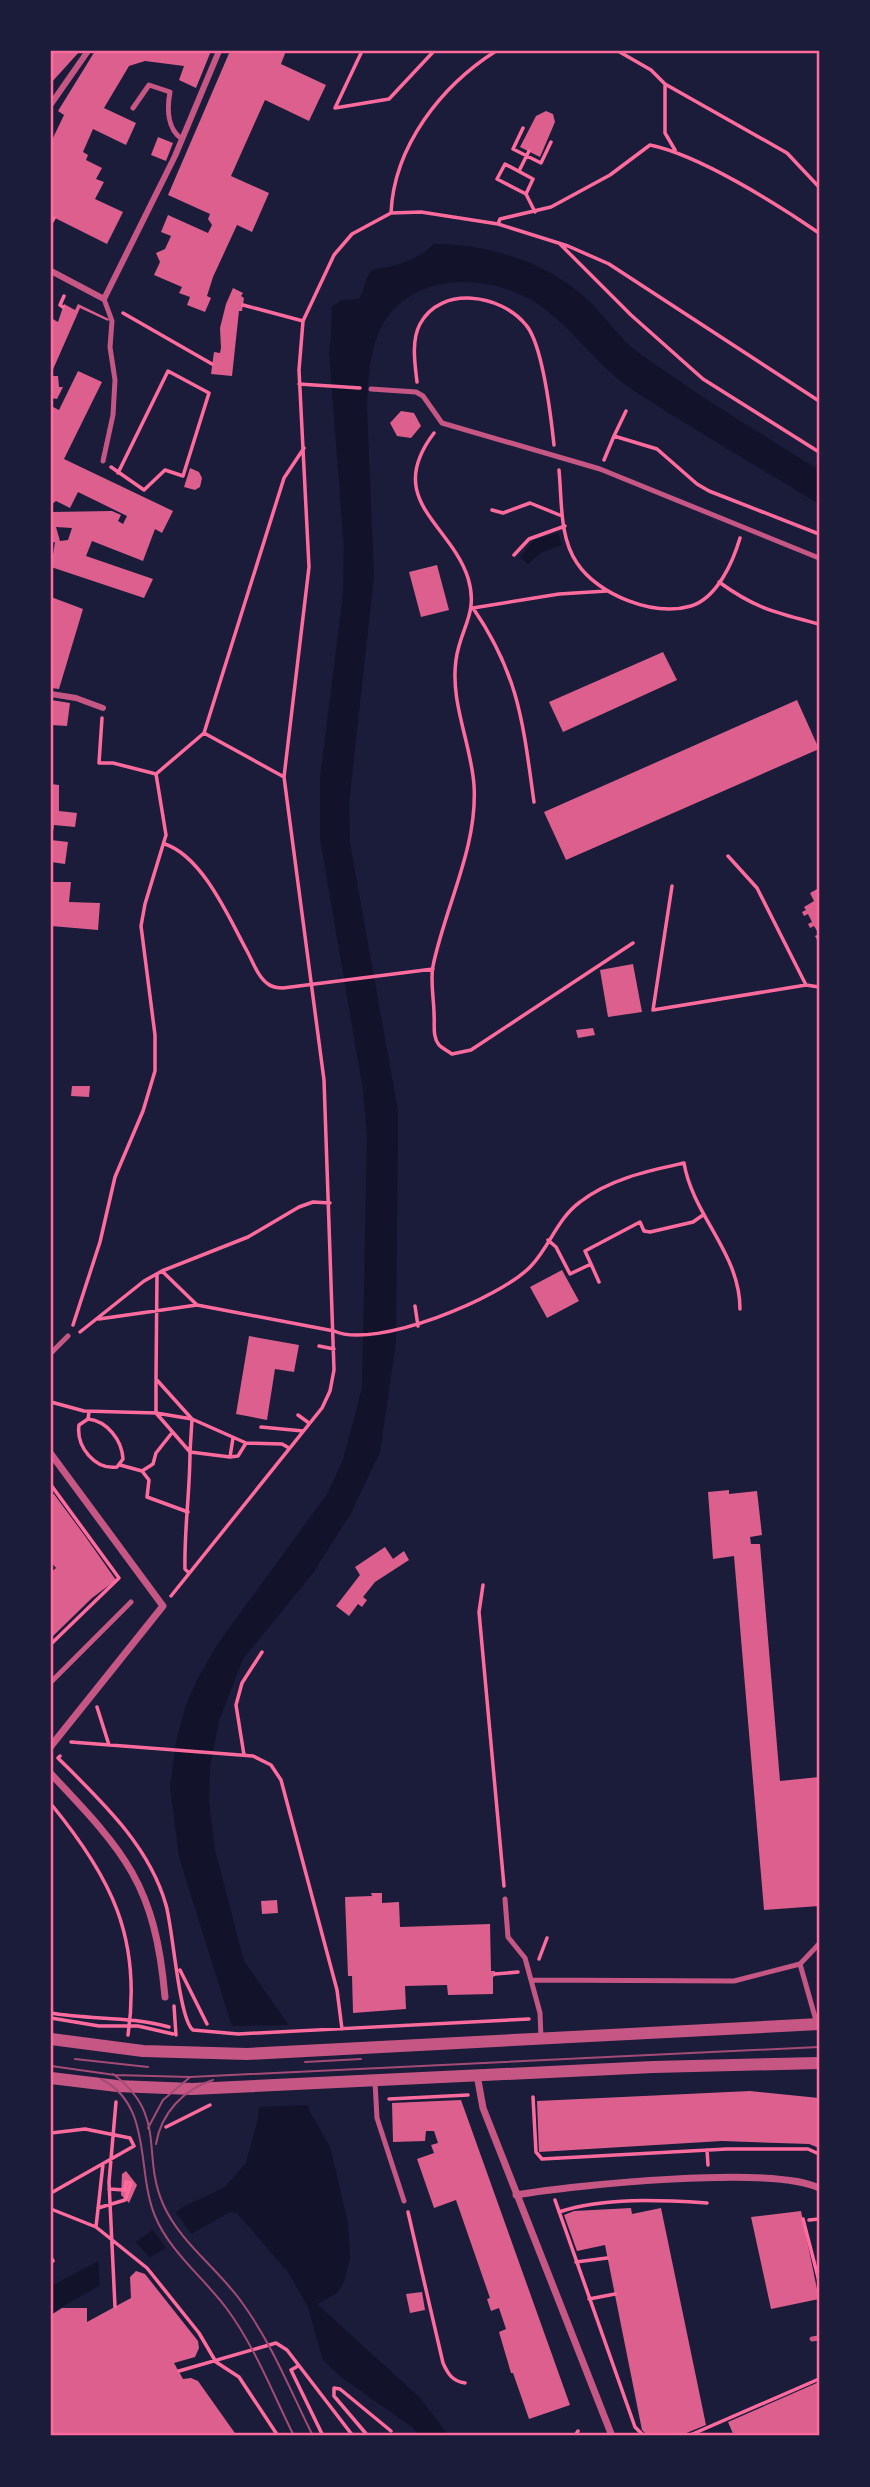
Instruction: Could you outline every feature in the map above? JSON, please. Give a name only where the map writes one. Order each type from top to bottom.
[{"type":"street","points":[[51,104],[88,51]]},
{"type":"street","points":[[51,271],[104,299],[182,139],[219,51]]},
{"type":"street","points":[[51,694],[76,698],[103,708]]},
{"type":"street","points":[[51,1454],[163,1606],[55,1742]]},
{"type":"street","points":[[51,1775],[102,1828],[131,1867],[160,1942],[165,1997]]},
{"type":"street","points":[[51,2039],[143,2051],[317,2052],[818,2024]]},
{"type":"street","points":[[51,2078],[151,2088],[227,2087],[323,2081],[819,2063]]},
{"type":"street","points":[[477,2075],[483,2108],[612,2436]]},
{"type":"street","points":[[516,2195],[564,2187],[758,2178],[797,2180],[819,2188]]},
{"type":"lane","points":[[133,108],[149,85],[165,88],[170,92],[166,109],[176,135],[182,139]]},
{"type":"lane","points":[[103,461],[113,415],[115,380],[110,347],[112,321],[104,299]]},
{"type":"lane","points":[[371,389],[416,392],[423,396],[442,423],[600,469],[819,558]]},
{"type":"lane","points":[[51,1353],[68,1336]]},
{"type":"lane","points":[[51,1682],[131,1602]]},
{"type":"lane","points":[[505,1899],[508,1937],[525,1958],[540,2013],[541,2040]]},
{"type":"lane","points":[[531,1980],[734,1981],[800,1964],[819,1944]]},
{"type":"lane","points":[[800,1964],[818,2024]]},
{"type":"lane","points":[[375,2080],[379,2126],[404,2201]]},
{"type":"lane","points":[[812,2339],[819,2338]]},
{"type":"path","points":[[362,51],[335,108],[389,99],[434,51]]},
{"type":"path","points":[[391,213],[403,161],[423,122],[440,98],[478,62],[496,51]]},
{"type":"path","points":[[618,51],[651,70],[665,84],[787,153],[819,187]]},
{"type":"path","points":[[665,84],[665,133],[676,150]]},
{"type":"path","points":[[523,128],[513,149],[528,154],[541,163],[551,142]]},
{"type":"path","points":[[498,224],[500,219],[551,207],[610,175],[650,145],[676,150],[777,205],[819,233]]},
{"type":"path","points":[[519,171],[528,154]]},
{"type":"path","points":[[526,194],[533,179],[505,164],[497,178],[526,194],[535,212]]},
{"type":"path","points":[[163,1606],[303,1431],[330,1391],[335,1349],[324,1080],[284,777],[309,567],[299,384],[303,321],[342,244],[352,234],[391,213],[421,212],[498,224],[558,243],[609,264],[819,401]]},
{"type":"path","points":[[51,223],[54,218]]},
{"type":"path","points":[[558,243],[631,315],[703,379],[819,452]]},
{"type":"path","points":[[63,307],[60,305],[64,296]]},
{"type":"path","points":[[416,392],[416,339],[420,324],[435,306],[450,298],[480,299],[505,308],[527,326],[545,379],[557,455],[562,516],[575,561],[587,578],[634,603],[666,608],[693,606],[713,592],[739,543],[743,526]]},
{"type":"path","points":[[243,305],[303,321]]},
{"type":"path","points":[[131,319],[212,364]]},
{"type":"path","points":[[103,461],[118,473],[144,490],[165,470],[183,476],[209,393],[168,371],[118,473]]},
{"type":"path","points":[[299,384],[371,389]]},
{"type":"path","points":[[600,469],[626,411]]},
{"type":"path","points":[[442,423],[421,450],[417,479],[424,512],[457,557],[467,578],[473,608],[492,636],[512,680],[523,727],[534,802]]},
{"type":"path","points":[[614,436],[657,449],[709,491],[819,534]]},
{"type":"path","points":[[156,774],[204,733],[284,478],[304,447]]},
{"type":"path","points":[[492,510],[503,513],[530,503],[562,516]]},
{"type":"path","points":[[514,555],[529,538],[565,526]]},
{"type":"path","points":[[719,582],[743,599],[775,614],[819,624]]},
{"type":"path","points":[[473,608],[559,594],[609,591]]},
{"type":"path","points":[[473,608],[456,658],[454,694],[471,759],[474,788],[472,826],[433,969],[433,1032],[439,1045],[452,1054],[471,1050],[633,943]]},
{"type":"path","points":[[103,708],[99,763],[113,763],[156,774]]},
{"type":"path","points":[[204,733],[284,777]]},
{"type":"path","points":[[68,1336],[90,1275],[118,1168],[143,1111],[155,1071],[155,1035],[141,926],[145,904],[165,844],[166,828],[160,809],[156,774]]},
{"type":"path","points":[[165,844],[181,850],[193,862],[228,916],[265,982],[279,988],[433,969]]},
{"type":"path","points":[[728,856],[757,888],[807,985]]},
{"type":"path","points":[[672,886],[653,1010],[807,985],[819,987]]},
{"type":"path","points":[[99,1318],[197,1305],[334,1331],[346,1336],[418,1326],[497,1291],[522,1275],[533,1264],[563,1217],[601,1188],[650,1170],[684,1163],[688,1186],[729,1258],[740,1289],[740,1309]]},
{"type":"path","points":[[68,1336],[99,1318],[144,1281],[160,1272],[248,1237],[299,1207],[313,1202],[331,1203]]},
{"type":"path","points":[[599,1282],[585,1251],[640,1222],[644,1231],[650,1232],[693,1222],[703,1215]]},
{"type":"path","points":[[548,1240],[556,1247],[570,1275],[591,1264]]},
{"type":"path","points":[[160,1272],[197,1305]]},
{"type":"path","points":[[160,1272],[156,1413],[171,1434],[190,1452],[239,1456],[246,1443]]},
{"type":"path","points":[[415,1306],[418,1326]]},
{"type":"path","points":[[319,1346],[335,1349]]},
{"type":"path","points":[[156,1379],[192,1419],[185,1544],[185,1569],[189,1573]]},
{"type":"path","points":[[51,1402],[89,1412],[156,1413],[192,1419],[246,1443],[282,1444],[289,1448]]},
{"type":"path","points":[[88,1419],[89,1412]]},
{"type":"path","points":[[298,1415],[309,1423]]},
{"type":"path","points":[[120,1465],[123,1452],[115,1436],[99,1422],[88,1419],[80,1423],[78,1431],[88,1454],[104,1466],[115,1468],[120,1465],[142,1471],[149,1480],[147,1497],[188,1512]]},
{"type":"path","points":[[261,1427],[303,1431]]},
{"type":"path","points":[[142,1471],[153,1464],[156,1453],[171,1434]]},
{"type":"path","points":[[230,1457],[233,1438]]},
{"type":"path","points":[[51,1485],[119,1578],[51,1644]]},
{"type":"path","points":[[483,1585],[479,1612],[505,1899]]},
{"type":"path","points":[[242,1755],[236,1704],[242,1683],[262,1652]]},
{"type":"path","points":[[94,1695],[108,1745]]},
{"type":"path","points":[[55,1742],[242,1755],[265,1760],[281,1780],[337,1990],[342,2029]]},
{"type":"path","points":[[51,1804],[90,1853],[110,1889],[120,1920],[131,1973],[128,2039]]},
{"type":"path","points":[[177,1963],[186,1987],[207,2024]]},
{"type":"path","points":[[51,2018],[99,2026],[138,2025],[176,2035],[176,2008]]},
{"type":"path","points":[[183,2008],[186,2027],[195,2031],[215,2032],[335,2031],[534,2019]]},
{"type":"path","points":[[51,2012],[100,2019],[132,2018],[169,2026]]},
{"type":"path","points":[[113,2239],[116,2307],[109,2189],[117,2090]]},
{"type":"path","points":[[376,2099],[473,2095]]},
{"type":"path","points":[[533,2097],[536,2152],[542,2159],[708,2150],[808,2149],[819,2154]]},
{"type":"path","points":[[166,2127],[213,2104]]},
{"type":"path","points":[[51,2133],[85,2129],[130,2138],[134,2146],[51,2193]]},
{"type":"path","points":[[708,2150],[709,2168]]},
{"type":"path","points":[[96,2227],[103,2164]]},
{"type":"path","points":[[98,2208],[125,2200],[131,2183],[126,2182],[125,2190],[109,2189]]},
{"type":"path","points":[[555,2199],[635,2427],[644,2436]]},
{"type":"path","points":[[404,2201],[414,2229],[443,2362],[449,2374],[457,2381],[465,2383]]},
{"type":"path","points":[[559,2213],[631,2203],[707,2203]]},
{"type":"path","points":[[51,2209],[96,2227],[147,2268],[199,2333],[216,2362],[239,2377],[278,2436]]},
{"type":"path","points":[[809,2220],[819,2218]]},
{"type":"path","points":[[803,2220],[805,2219],[819,2281]]},
{"type":"path","points":[[576,2262],[607,2258]]},
{"type":"path","points":[[589,2299],[615,2294]]},
{"type":"path","points":[[179,2371],[276,2343],[287,2350],[353,2436]]},
{"type":"path","points":[[298,2366],[291,2370],[323,2436]]},
{"type":"path","points":[[688,2436],[819,2379]]},
{"type":"path","points":[[368,2436],[334,2396],[334,2388],[340,2389],[391,2431]]},
{"type":"path","points":[[627,2405],[636,2403]]},
{"type":"shaded area","points":[[434,244],[476,248],[518,258],[575,289],[632,348],[819,470],[819,504],[633,390],[608,370],[563,324],[520,294],[478,283],[456,282],[435,286],[416,293],[398,305],[384,322],[375,342],[370,365],[367,410],[374,576],[349,803],[350,843],[398,1111],[396,1341],[380,1452],[351,1513],[313,1573],[243,1659],[219,1721],[210,1767],[209,1802],[215,1850],[244,1961],[289,2026],[309,2110],[330,2147],[348,2223],[350,2258],[344,2282],[337,2293],[317,2304],[420,2398],[449,2436],[419,2436],[412,2427],[341,2377],[323,2360],[308,2307],[288,2272],[237,2213],[230,2212],[51,2313],[51,2286],[140,2239],[183,2207],[225,2187],[246,2163],[258,2119],[260,2091],[231,2023],[179,1857],[170,1787],[176,1742],[186,1705],[197,1680],[217,1645],[327,1494],[343,1460],[362,1388],[367,1137],[363,1090],[320,838],[320,778],[343,595],[344,548],[329,352],[332,307],[341,300],[359,299],[373,270],[407,261]]},
{"type":"shaded area","points":[[558,533],[562,545],[542,552],[528,564],[520,557],[534,540]]},
{"type":"pier","points":[[293,2025],[311,2105],[256,2107],[256,2092],[229,2026]]},
{"type":"pier","points":[[173,2209],[194,2237],[169,2252],[150,2226]]},
{"type":"pier","points":[[133,2239],[153,2261],[100,2291],[98,2257]]},
{"type":"building","points":[[51,51],[80,51],[51,83]]},
{"type":"building","points":[[95,51],[211,51],[196,88],[179,80],[184,66],[145,61],[129,66],[104,108],[136,123],[126,145],[93,129],[83,152],[88,155],[86,160],[102,168],[96,179],[104,182],[95,199],[123,212],[107,244],[51,216],[51,142],[64,115],[58,111]]},
{"type":"building","points":[[230,51],[286,51],[281,64],[326,85],[309,121],[265,100],[231,176],[269,193],[252,232],[237,225],[213,277],[207,296],[211,298],[205,312],[187,305],[190,297],[179,293],[182,287],[154,275],[160,262],[156,253],[165,249],[171,236],[161,232],[168,215],[208,233],[212,225],[208,219],[210,214],[168,195]]},
{"type":"building","points":[[546,111],[553,114],[555,122],[540,157],[520,147],[536,116]]},
{"type":"building","points":[[158,137],[173,143],[166,161],[151,155]]},
{"type":"building","points":[[233,288],[243,293],[241,296],[244,298],[242,311],[239,311],[232,376],[211,374],[214,352],[220,353],[220,328]]},
{"type":"building","points":[[64,304],[75,310],[78,304],[109,319],[108,321],[80,308],[51,374],[51,318],[58,322]]},
{"type":"building","points":[[78,371],[102,382],[64,459],[173,511],[162,533],[155,529],[143,561],[92,541],[86,556],[153,579],[144,598],[51,567],[55,542],[51,543],[51,512],[112,511],[121,515],[118,521],[123,524],[127,516],[78,492],[70,508],[56,501],[51,505],[51,406],[59,410]],"holes":[[[56,527],[72,528],[68,540],[60,541]]]},
{"type":"building","points":[[51,376],[58,376],[59,387],[63,387],[57,399],[51,398]]},
{"type":"building","points":[[401,411],[414,413],[421,426],[411,438],[397,436],[390,423]]},
{"type":"building","points":[[190,468],[199,472],[202,478],[200,487],[195,490],[184,487]]},
{"type":"building","points":[[437,565],[449,610],[421,617],[409,572]]},
{"type":"building","points":[[51,597],[83,609],[59,689],[51,688]]},
{"type":"building","points":[[663,652],[677,680],[563,732],[549,702]]},
{"type":"building","points":[[51,700],[70,703],[67,726],[51,725]]},
{"type":"building","points":[[797,700],[819,749],[566,860],[544,812]]},
{"type":"building","points":[[51,784],[59,785],[59,811],[77,813],[75,827],[54,825],[52,838]]},
{"type":"building","points":[[51,840],[68,842],[65,864],[51,862]]},
{"type":"building","points":[[51,882],[71,882],[69,902],[100,903],[98,930],[51,926]]},
{"type":"building","points":[[819,888],[819,934],[814,926],[810,928],[808,924],[812,922],[808,914],[804,916],[802,912],[806,910],[804,907],[814,901],[810,893]]},
{"type":"building","points":[[633,964],[642,1012],[608,1017],[600,970]]},
{"type":"building","points":[[593,1028],[595,1035],[578,1038],[576,1030]]},
{"type":"building","points":[[72,1086],[90,1086],[89,1097],[71,1096]]},
{"type":"building","points":[[562,1270],[579,1301],[547,1318],[530,1287]]},
{"type":"building","points":[[249,1336],[299,1345],[294,1372],[275,1369],[267,1420],[236,1414]]},
{"type":"building","points":[[729,1490],[729,1494],[757,1491],[762,1535],[750,1537],[751,1544],[760,1544],[780,1781],[819,1777],[819,1906],[764,1910],[734,1556],[713,1559],[708,1492]]},
{"type":"building","points":[[54,1494],[116,1580],[92,1598],[51,1638],[51,1572],[56,1568],[51,1562],[51,1495]]},
{"type":"building","points":[[385,1547],[393,1559],[404,1551],[409,1560],[375,1582],[363,1597],[367,1600],[362,1607],[358,1604],[349,1616],[336,1606],[360,1575],[355,1567]]},
{"type":"building","points":[[371,1893],[382,1893],[382,1903],[399,1902],[400,1927],[490,1924],[491,1971],[495,1971],[493,1994],[448,1995],[447,1985],[405,1986],[406,2009],[353,2013],[352,1976],[348,1976],[345,1897],[372,1896]]},
{"type":"building","points":[[277,1900],[278,1913],[262,1914],[261,1901]]},
{"type":"building","points":[[750,2091],[819,2098],[819,2148],[809,2144],[722,2141],[539,2152],[537,2101]]},
{"type":"building","points":[[461,2100],[570,2405],[529,2419],[499,2332],[506,2329],[499,2308],[491,2311],[487,2299],[490,2298],[456,2200],[434,2208],[417,2159],[434,2153],[431,2145],[438,2143],[434,2131],[426,2131],[425,2141],[393,2142],[392,2103]]},
{"type":"building","points":[[126,2171],[137,2185],[129,2203],[121,2195],[122,2174]]},
{"type":"building","points":[[631,2208],[632,2214],[661,2208],[706,2425],[679,2436],[648,2436],[642,2430],[605,2245],[577,2251],[564,2215],[574,2211]]},
{"type":"building","points":[[801,2211],[819,2299],[771,2309],[751,2217]]},
{"type":"building","points":[[136,2271],[145,2274],[198,2341],[199,2348],[195,2357],[174,2363],[183,2379],[198,2381],[237,2436],[51,2436],[51,2315],[62,2308],[87,2308],[87,2322],[131,2298],[130,2277]]},
{"type":"building","points":[[422,2292],[425,2310],[410,2313],[406,2294]]},
{"type":"building","points":[[819,2382],[819,2436],[734,2436],[728,2422]]},
{"type":"tram line","points":[[51,2066],[115,2075],[190,2077],[819,2047]]},
{"type":"tram line","points":[[75,2059],[148,2067]]},
{"type":"tram line","points":[[305,2062],[361,2059]]},
{"type":"tram line","points":[[113,2074],[130,2089],[147,2120],[157,2186],[170,2218],[189,2244],[233,2291],[253,2319],[313,2436]]},
{"type":"tram line","points":[[148,2128],[163,2100],[189,2078]]},
{"type":"tram line","points":[[101,2079],[129,2105],[136,2122],[149,2198],[161,2229],[237,2324],[294,2436]]},
{"type":"tram line","points":[[156,2144],[163,2122],[176,2104],[193,2089],[213,2080]]}]
